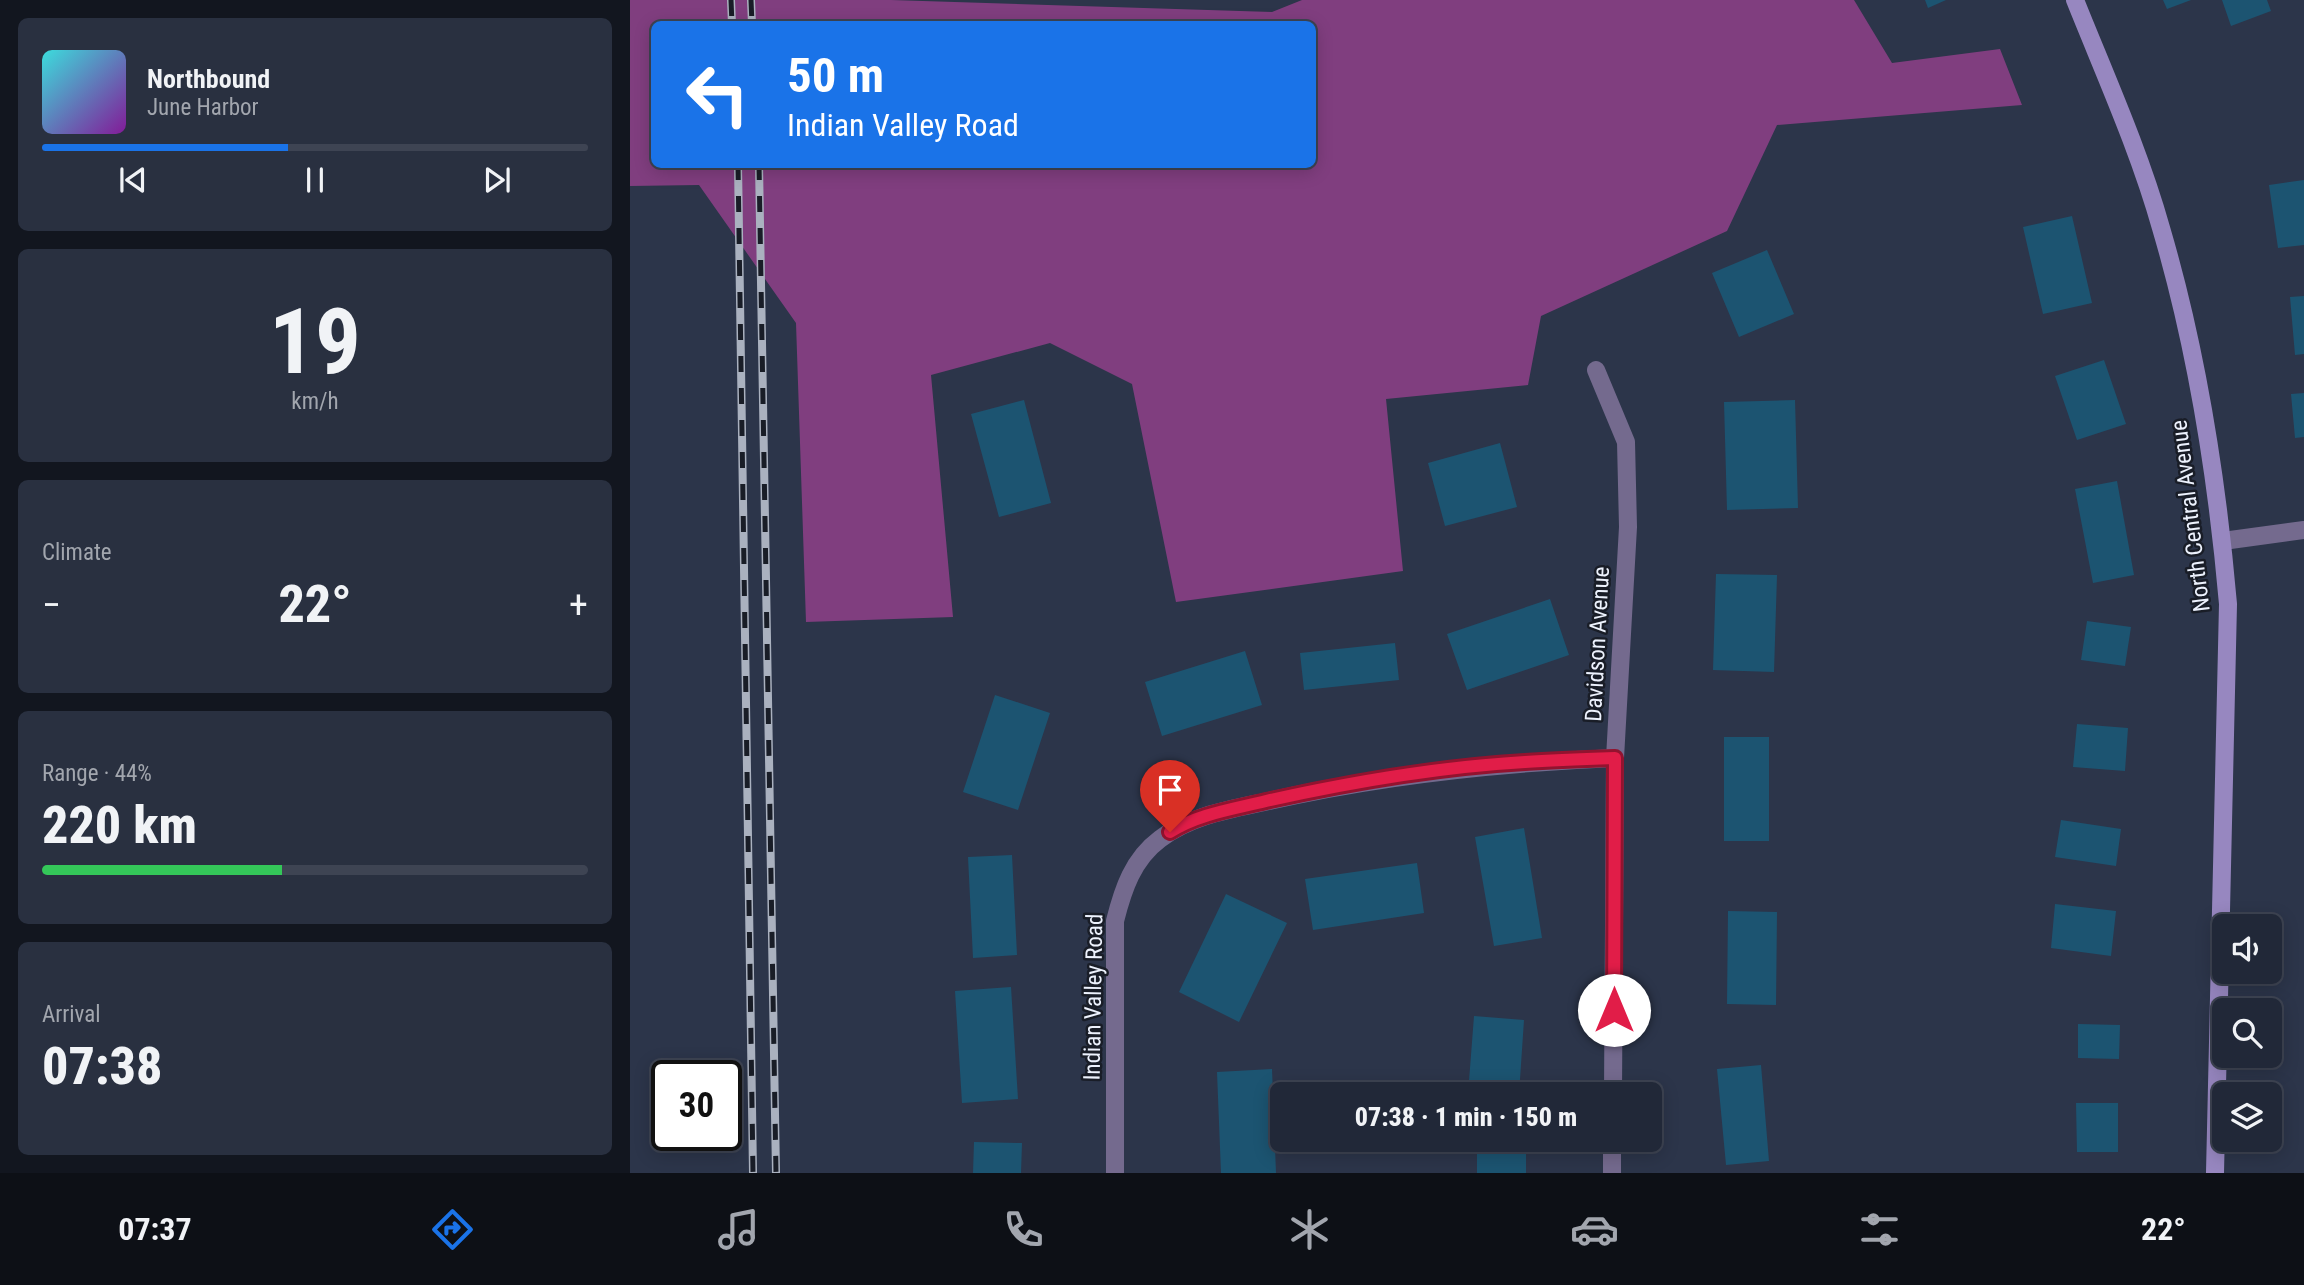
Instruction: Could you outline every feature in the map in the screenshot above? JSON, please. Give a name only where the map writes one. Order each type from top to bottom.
[{"type":"main road","name":"North Central Avenue","points":[[2075,0],[2131,139],[2161,228],[2186,327],[2205,423],[2222,541],[2228,604],[2215,1173]]},
{"type":"street","name":"Davidson Avenue","points":[[1596,370],[1626,442],[1628,527],[1615,758],[1613,1082]]},
{"type":"street","points":[[2222,541],[2304,530]]},
{"type":"street","name":"Indian Valley Road","points":[[1115,1173],[1115,921],[1123,890],[1136,863],[1158,840],[1183,824],[1219,812],[1328,787],[1451,769],[1523,762],[1615,758]]},
{"type":"street","points":[[1612,1152],[1612,1173]]},
{"type":"shaded area","points":[[630,0],[891,0],[1272,12],[1302,0],[1854,0],[1892,63],[2000,49],[2022,105],[1777,125],[1727,231],[1541,316],[1528,385],[1386,399],[1403,571],[1176,602],[1132,384],[1050,343],[931,375],[953,617],[806,622],[796,323],[699,185],[630,186]]},
{"type":"building","points":[[1925,0],[1946,0],[1928,8]]},
{"type":"building","points":[[2163,0],[2191,0],[2167,9]]},
{"type":"building","points":[[2222,0],[2267,0],[2271,11],[2231,26]]},
{"type":"building","points":[[2304,180],[2304,245],[2278,248],[2269,185]]},
{"type":"building","points":[[2072,216],[2092,303],[2043,314],[2023,227]]},
{"type":"building","points":[[1767,250],[1794,314],[1739,337],[1712,273]]},
{"type":"building","points":[[2304,296],[2304,354],[2295,355],[2290,297]]},
{"type":"building","points":[[2104,360],[2126,424],[2077,440],[2055,376]]},
{"type":"building","points":[[2304,393],[2304,437],[2295,438],[2291,394]]},
{"type":"building","points":[[1024,400],[1051,503],[999,517],[971,414]]},
{"type":"building","points":[[1795,400],[1798,508],[1727,510],[1724,402]]},
{"type":"building","points":[[1500,443],[1517,507],[1445,526],[1428,463]]},
{"type":"building","points":[[2117,481],[2134,575],[2093,583],[2075,489]]},
{"type":"building","points":[[1716,574],[1777,575],[1774,672],[1713,670]]},
{"type":"building","points":[[1550,599],[1569,655],[1467,690],[1447,634]]},
{"type":"building","points":[[2087,621],[2131,627],[2125,666],[2081,660]]},
{"type":"building","points":[[1395,643],[1399,680],[1304,690],[1300,653]]},
{"type":"building","points":[[1245,651],[1262,705],[1162,736],[1145,682]]},
{"type":"building","points":[[995,695],[1050,713],[1018,810],[963,792]]},
{"type":"building","points":[[2077,724],[2128,728],[2125,771],[2073,767]]},
{"type":"building","points":[[1724,737],[1769,737],[1769,841],[1724,841]]},
{"type":"building","points":[[2061,820],[2121,829],[2116,866],[2055,857]]},
{"type":"building","points":[[1524,828],[1542,938],[1494,946],[1475,837]]},
{"type":"building","points":[[1012,855],[1017,955],[973,958],[968,857]]},
{"type":"building","points":[[1417,863],[1424,913],[1313,930],[1305,879]]},
{"type":"building","points":[[1226,894],[1287,923],[1239,1022],[1179,992]]},
{"type":"building","points":[[2055,904],[2116,911],[2111,956],[2051,948]]},
{"type":"building","points":[[1728,911],[1777,912],[1776,1005],[1727,1004]]},
{"type":"building","points":[[1011,987],[1018,1099],[962,1103],[955,991]]},
{"type":"building","points":[[1474,1016],[1524,1020],[1520,1082],[1469,1082]]},
{"type":"building","points":[[2078,1024],[2120,1025],[2119,1059],[2078,1058]]},
{"type":"building","points":[[1761,1065],[1769,1161],[1726,1165],[1717,1069]]},
{"type":"building","points":[[1272,1069],[1270,1152],[1275,1152],[1276,1173],[1221,1173],[1217,1072]]},
{"type":"building","points":[[2076,1103],[2118,1103],[2118,1152],[2077,1152]]},
{"type":"building","points":[[974,1142],[1022,1143],[1021,1173],[973,1173]]},
{"type":"building","points":[[1477,1152],[1526,1152],[1526,1173],[1477,1173]]},
{"type":"railway","points":[[731,0],[732,21]]},
{"type":"railway","points":[[751,0],[752,21]]},
{"type":"railway","points":[[738,168],[753,1173]]},
{"type":"railway","points":[[759,168],[776,1173]]},
{"type":"route","points":[[1170,832],[1183,824],[1219,812],[1328,787],[1439,770],[1523,762],[1615,758],[1614,1010]]}]
